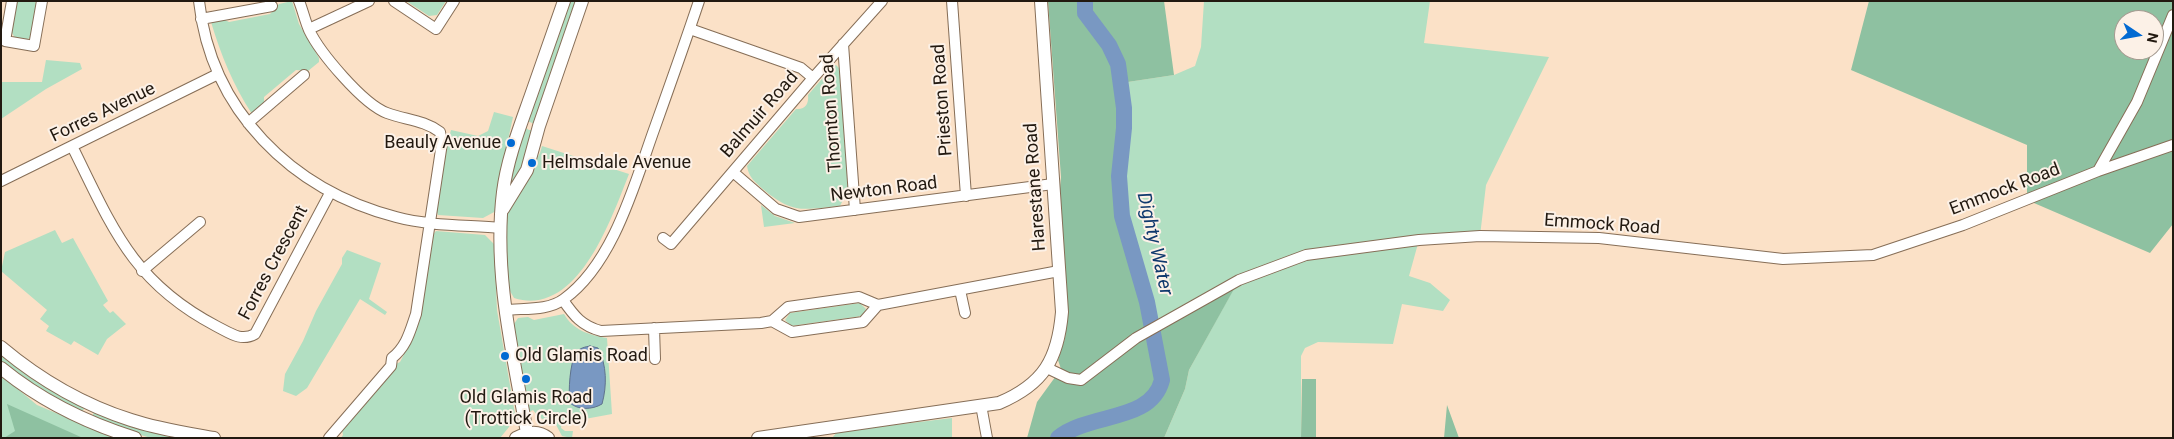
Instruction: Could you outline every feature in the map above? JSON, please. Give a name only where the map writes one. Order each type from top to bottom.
[{"type":"street","points":[[12,1],[5,41],[34,46],[42,1]]},
{"type":"street","points":[[200,1],[201,19],[218,74],[233,101],[248,123],[274,151],[301,174],[330,193],[368,209],[398,218],[430,223],[501,228]]},
{"type":"street","points":[[299,1],[317,45],[358,93],[385,113],[430,124],[440,132],[442,142],[416,314],[408,339],[402,350],[392,358],[391,366],[334,436]]},
{"type":"street","points":[[309,29],[369,1]]},
{"type":"street","points":[[394,1],[436,29],[454,1]]},
{"type":"street","points":[[548,438],[536,432],[522,435],[501,271],[501,228],[503,194],[508,163],[564,1]]},
{"type":"street","points":[[503,209],[527,170],[539,126],[582,1]]},
{"type":"street","points":[[506,310],[549,307],[563,300],[579,286],[610,244],[622,218],[699,1]]},
{"type":"street","name":"Balmuir Road","points":[[664,238],[672,244],[813,78],[882,1]]},
{"type":"street","name":"Prieston Road","points":[[952,1],[966,196]]},
{"type":"street","name":"Harestane Road","points":[[1041,1],[1062,312],[1060,333],[1055,352],[1047,368]]},
{"type":"street","points":[[201,19],[272,6]]},
{"type":"street","points":[[2098,171],[2137,102],[2173,15]]},
{"type":"street","points":[[690,29],[801,68],[813,78]]},
{"type":"street","name":"Thornton Road","points":[[843,44],[855,210]]},
{"type":"street","name":"Forres Avenue","points":[[1,181],[218,74]]},
{"type":"street","points":[[248,123],[304,75]]},
{"type":"street","points":[[522,121],[530,127],[539,126]]},
{"type":"street","name":"Emmock Road","points":[[1047,368],[1068,378],[1081,380],[1136,338],[1239,280],[1306,255],[1419,240],[1480,236],[1599,238],[1783,259],[1873,254],[1963,225],[2098,171],[2173,145]]},
{"type":"street","name":"Forres Crescent","points":[[72,146],[109,220],[127,251],[142,271],[167,295],[193,314],[239,338],[248,338],[255,334],[330,193]]},
{"type":"street","name":"Newton Road","points":[[733,172],[776,209],[799,216],[1053,184]]},
{"type":"street","points":[[142,271],[200,222]]},
{"type":"street","points":[[772,321],[788,307],[859,297],[878,305],[1059,271]]},
{"type":"street","points":[[960,290],[965,313]]},
{"type":"street","points":[[563,300],[575,317],[591,328],[601,331],[772,321],[792,332],[863,322],[878,305]]},
{"type":"street","points":[[654,328],[655,359]]},
{"type":"street","points":[[1,347],[23,365],[57,387],[92,405],[131,420],[214,438]]},
{"type":"street","points":[[1,368],[50,401],[85,419],[135,438]]},
{"type":"street","points":[[758,438],[823,433],[999,403],[1017,395],[1032,384],[1047,368]]},
{"type":"street","points":[[85,419],[92,405]]},
{"type":"street","points":[[981,405],[987,438]]},
{"type":"green space","points":[[16,1],[35,1],[37,6],[31,37],[28,39],[15,38],[11,31]]},
{"type":"green space","points":[[292,1],[299,24],[319,58],[319,62],[308,71],[296,70],[264,97],[264,103],[252,114],[228,70],[211,22],[225,20],[229,22],[270,14],[279,4]]},
{"type":"green space","points":[[406,1],[446,1],[437,15],[429,16]]},
{"type":"green space","points":[[567,1],[580,1],[535,124],[527,121]]},
{"type":"green space","points":[[1048,1],[1164,1],[1174,75],[1121,83],[1129,243],[1154,328],[1239,280],[1189,370],[1185,389],[1164,438],[1027,438],[1037,402],[1061,369],[1058,360],[1065,338],[1067,316],[1059,201],[1061,177]]},
{"type":"green space","points":[[1204,1],[1430,1],[1424,43],[1549,57],[1486,185],[1480,236],[1419,240],[1409,276],[1430,283],[1450,300],[1443,311],[1402,304],[1393,344],[1318,342],[1305,348],[1301,356],[1301,438],[1164,438],[1185,389],[1189,370],[1238,281],[1154,329],[1129,243],[1121,83],[1174,75],[1195,66],[1201,47]]},
{"type":"green space","points":[[1869,1],[2173,1],[2173,224],[2150,253],[2027,200],[2027,145],[1851,70]]},
{"type":"green space","points":[[46,60],[80,63],[82,69],[46,89],[1,119],[1,82],[42,82]]},
{"type":"green space","points":[[836,65],[839,68],[840,76],[843,76],[851,194],[844,198],[840,206],[808,209],[792,207],[774,198],[758,185],[751,177],[747,166],[796,109],[806,106],[808,95],[833,66]]},
{"type":"green space","points":[[494,112],[513,117],[498,186],[496,211],[483,218],[438,215],[436,209],[445,152],[451,130],[478,136],[488,131]]},
{"type":"green space","points":[[523,126],[529,130],[535,130],[530,150],[508,196],[511,164]]},
{"type":"green space","points":[[542,146],[629,174],[602,238],[589,260],[574,279],[556,293],[537,300],[514,298],[510,291],[508,291],[506,221],[511,202],[540,153]]},
{"type":"green space","points":[[761,205],[775,216],[795,223],[764,227]]},
{"type":"green space","points":[[55,230],[62,243],[73,238],[108,301],[103,305],[110,313],[113,311],[126,324],[107,339],[98,355],[74,341],[71,345],[46,331],[49,326],[40,319],[47,310],[1,271],[5,252]]},
{"type":"green space","points":[[436,231],[485,235],[494,244],[497,310],[515,414],[509,427],[500,438],[341,438],[343,435],[342,430],[394,365],[400,362],[411,341],[432,236]]},
{"type":"green space","points":[[347,250],[381,263],[369,299],[387,312],[385,315],[360,299],[307,388],[296,396],[283,391],[285,374],[342,264],[342,258]]},
{"type":"green space","points":[[860,303],[866,309],[862,316],[791,326],[785,320],[790,313]]},
{"type":"green space","points":[[564,314],[572,324],[582,331],[607,338],[612,414],[574,421],[562,420],[561,428],[565,431],[573,431],[572,438],[562,436],[554,421],[542,419],[533,410],[529,412],[512,327],[518,318],[528,317],[534,320]]},
{"type":"green space","points":[[1,352],[85,407],[82,412],[40,389],[10,369],[1,362]]},
{"type":"green space","points":[[1,375],[37,405],[115,438],[1,438]]},
{"type":"green space","points":[[1302,379],[1316,379],[1316,438],[1301,438]]},
{"type":"green space","points":[[7,404],[83,438],[4,438],[15,431]]},
{"type":"green space","points":[[1447,405],[1459,438],[1444,438]]},
{"type":"green space","points":[[96,411],[187,438],[151,438],[114,427],[93,417]]},
{"type":"green space","points":[[952,418],[952,438],[832,438],[837,432]]},
{"type":"water","points":[[590,346],[598,348],[601,355],[605,368],[605,390],[602,404],[581,408],[570,403],[569,385],[571,370],[577,351]]},
{"type":"waterway","name":"Dighty Water","points":[[1058,438],[1086,424],[1118,415],[1146,404],[1156,394],[1162,380],[1147,302],[1122,216],[1119,176],[1124,108],[1118,64],[1109,45],[1085,13],[1085,1]]},
{"type":"place","name":"Beauly Avenue","points":[[511,143]]},
{"type":"place","name":"Helmsdale Avenue","points":[[532,163]]},
{"type":"place","name":"Old Glamis Road","points":[[505,356]]},
{"type":"place","name":"Old Glamis Road (Trottick Circle)","points":[[526,379]]}]
